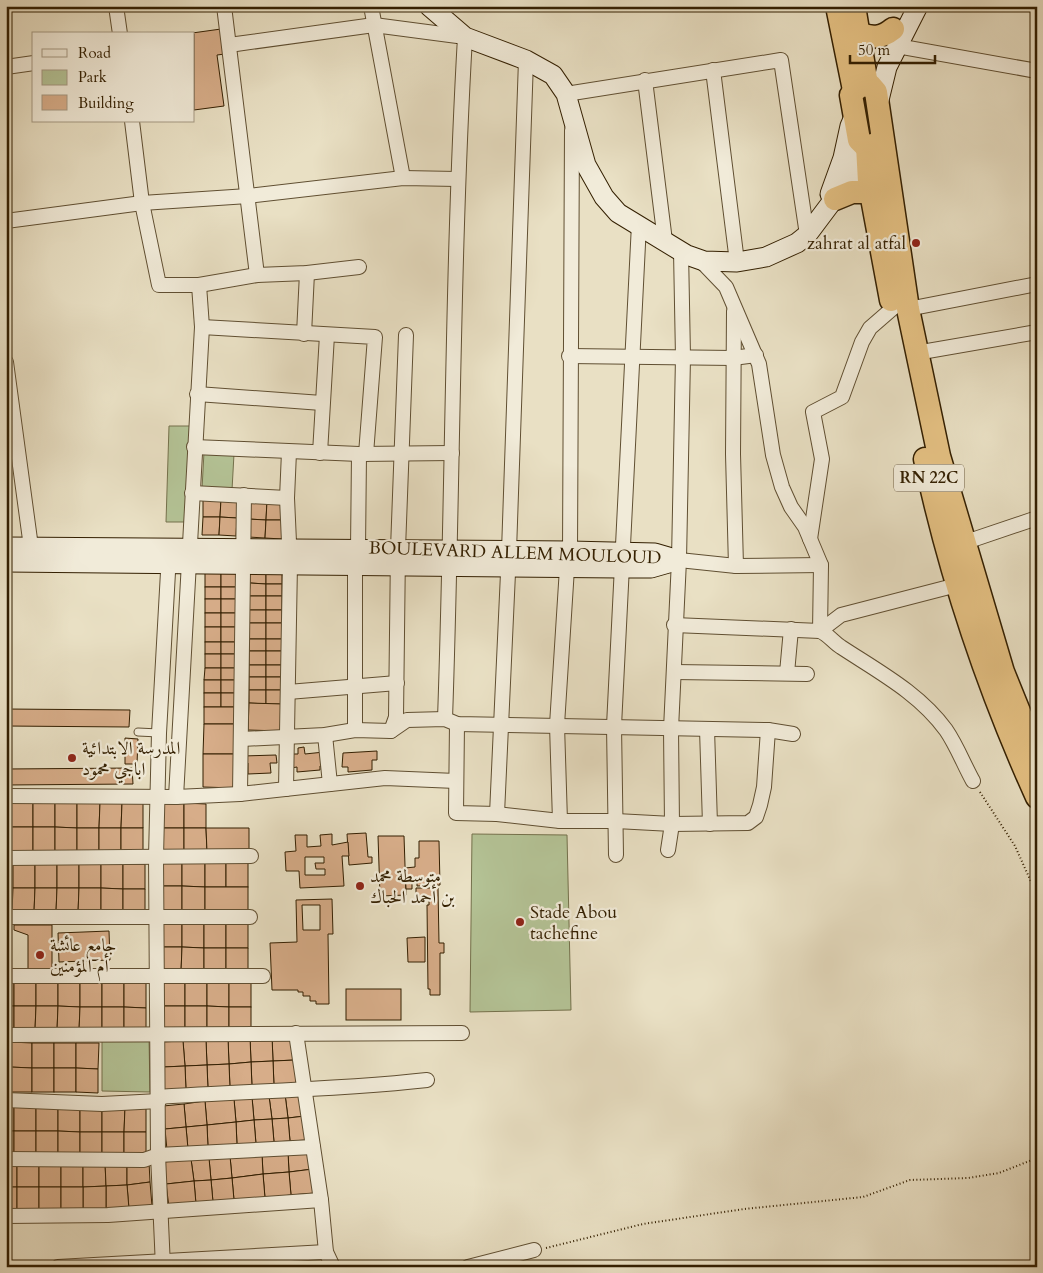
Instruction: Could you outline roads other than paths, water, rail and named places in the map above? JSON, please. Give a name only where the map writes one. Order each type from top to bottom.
[{"type":"highway","points":[[836,6],[847,57],[867,91]]},
{"type":"highway","points":[[854,6],[867,91],[871,143],[859,140],[852,95],[867,91]]},
{"type":"highway","points":[[859,33],[873,38],[887,34],[895,38]]},
{"type":"highway","name":"RN 22C","points":[[871,143],[872,192],[900,309],[916,353],[939,456],[963,543],[1003,672],[1037,756]]},
{"type":"highway","name":"RN 22C","points":[[871,143],[932,494],[957,585],[995,697],[1037,797]]},
{"type":"highway","points":[[828,207],[852,192],[872,192]]},
{"type":"main road","points":[[429,6],[465,37],[526,60],[553,75],[566,94],[586,165],[604,196],[618,212],[700,260],[737,262],[766,257],[797,243],[807,235],[855,171],[871,143]]},
{"type":"main road","points":[[895,38],[906,6]]},
{"type":"main road","points":[[867,91],[876,63],[918,6]]},
{"type":"main road","points":[[828,207],[847,135],[854,117]]},
{"type":"main road","name":"BOULEVARD ALLEM MOULOUD","points":[[6,547],[32,554],[243,557],[357,556],[622,561],[655,553],[679,560]]},
{"type":"main road","name":"BOULEVARD ALLEM MOULOUD","points":[[6,562],[32,554]]},
{"type":"street","points":[[116,6],[120,32]]},
{"type":"street","points":[[224,6],[257,275]]},
{"type":"street","points":[[371,6],[403,178]]},
{"type":"street","points":[[229,45],[374,25],[465,37],[457,179],[452,453],[451,722],[456,780],[456,813],[497,814],[560,821],[672,824],[748,823],[756,817],[764,787],[768,730]]},
{"type":"street","points":[[895,38],[1037,71]]},
{"type":"street","points":[[497,814],[509,559],[526,60]]},
{"type":"street","points":[[566,94],[644,80],[781,60],[807,235]]},
{"type":"street","points":[[6,67],[32,63]]},
{"type":"street","points":[[714,70],[737,262]]},
{"type":"street","points":[[644,80],[665,240]]},
{"type":"street","points":[[560,821],[557,725],[569,560],[572,116]]},
{"type":"street","points":[[132,122],[142,203],[159,286],[199,285],[257,275],[307,273],[360,267]]},
{"type":"street","points":[[6,221],[142,203],[248,196],[403,178],[457,179]]},
{"type":"street","points":[[616,855],[614,726],[638,224]]},
{"type":"street","points":[[668,850],[672,824],[671,729],[674,625],[679,560],[683,357],[682,251]]},
{"type":"street","points":[[700,260],[726,287],[756,355],[766,397],[773,455],[782,486],[810,539],[821,565],[820,631]]},
{"type":"street","points":[[304,334],[307,273]]},
{"type":"street","points":[[810,539],[822,459],[813,412],[842,397],[862,342],[870,328],[900,309],[1037,284]]},
{"type":"street","points":[[163,1265],[158,1155],[159,1099],[156,977],[159,732],[178,556],[192,493],[202,327],[199,285]]},
{"type":"street","points":[[734,305],[736,566]]},
{"type":"street","points":[[202,327],[375,337],[362,454],[357,556],[355,730]]},
{"type":"street","points":[[916,353],[1037,332]]},
{"type":"street","points":[[320,453],[327,335]]},
{"type":"street","points":[[391,731],[396,717],[398,557],[406,335]]},
{"type":"street","points":[[569,356],[733,358],[756,355]]},
{"type":"street","points":[[6,362],[32,554]]},
{"type":"street","points":[[197,394],[322,403]]},
{"type":"street","points":[[194,446],[320,453],[403,455],[452,453]]},
{"type":"street","points":[[286,789],[289,557],[287,498],[289,452]]},
{"type":"street","points":[[192,493],[287,498]]},
{"type":"street","points":[[240,794],[244,495]]},
{"type":"street","points":[[963,543],[1037,518]]},
{"type":"street","points":[[176,797],[182,707],[178,556]]},
{"type":"street","points":[[679,560],[736,566],[821,565]]},
{"type":"street","points":[[820,631],[841,615],[957,585]]},
{"type":"street","points":[[674,625],[820,631],[830,636],[839,646],[880,670],[914,696],[946,730],[973,781]]},
{"type":"street","points":[[788,673],[791,629]]},
{"type":"street","points":[[674,672],[807,674]]},
{"type":"street","points":[[288,692],[355,688],[397,683]]},
{"type":"street","points":[[161,707],[182,707]]},
{"type":"street","points":[[242,739],[326,735],[355,730],[391,731],[407,720],[501,725],[768,730],[792,734]]},
{"type":"street","points":[[707,729],[710,824]]},
{"type":"street","points":[[326,735],[330,784]]},
{"type":"street","points":[[6,796],[176,797],[240,794],[385,778],[456,780]]},
{"type":"street","points":[[6,858],[251,856]]},
{"type":"street","points":[[6,917],[250,917]]},
{"type":"street","points":[[6,976],[263,976]]},
{"type":"street","points":[[296,1033],[321,1200],[326,1252],[333,1267]]},
{"type":"street","points":[[6,1035],[462,1033]]},
{"type":"street","points":[[6,1100],[102,1104],[303,1088],[365,1087],[427,1080]]},
{"type":"street","points":[[6,1158],[144,1160],[158,1155],[313,1147]]},
{"type":"street","points":[[6,1216],[108,1215],[321,1200]]},
{"type":"street","points":[[468,1267],[534,1250]]},
{"type":"street","points":[[58,1267],[163,1265],[326,1252]]},
{"type":"lane","points":[[138,732],[159,732]]},
{"type":"place","name":"zahrat al atfal","points":[[916,243]]},
{"type":"place","name":"المدرسة الابتدائية اباجي محمود","points":[[72,758]]},
{"type":"place","name":"متوسطة محمد بن أحمد الحباك","points":[[360,886]]},
{"type":"place","name":"Stade Abou tachefine","points":[[520,922]]},
{"type":"place","name":"جامع عائشة أم المؤمنين","points":[[40,955]]}]
